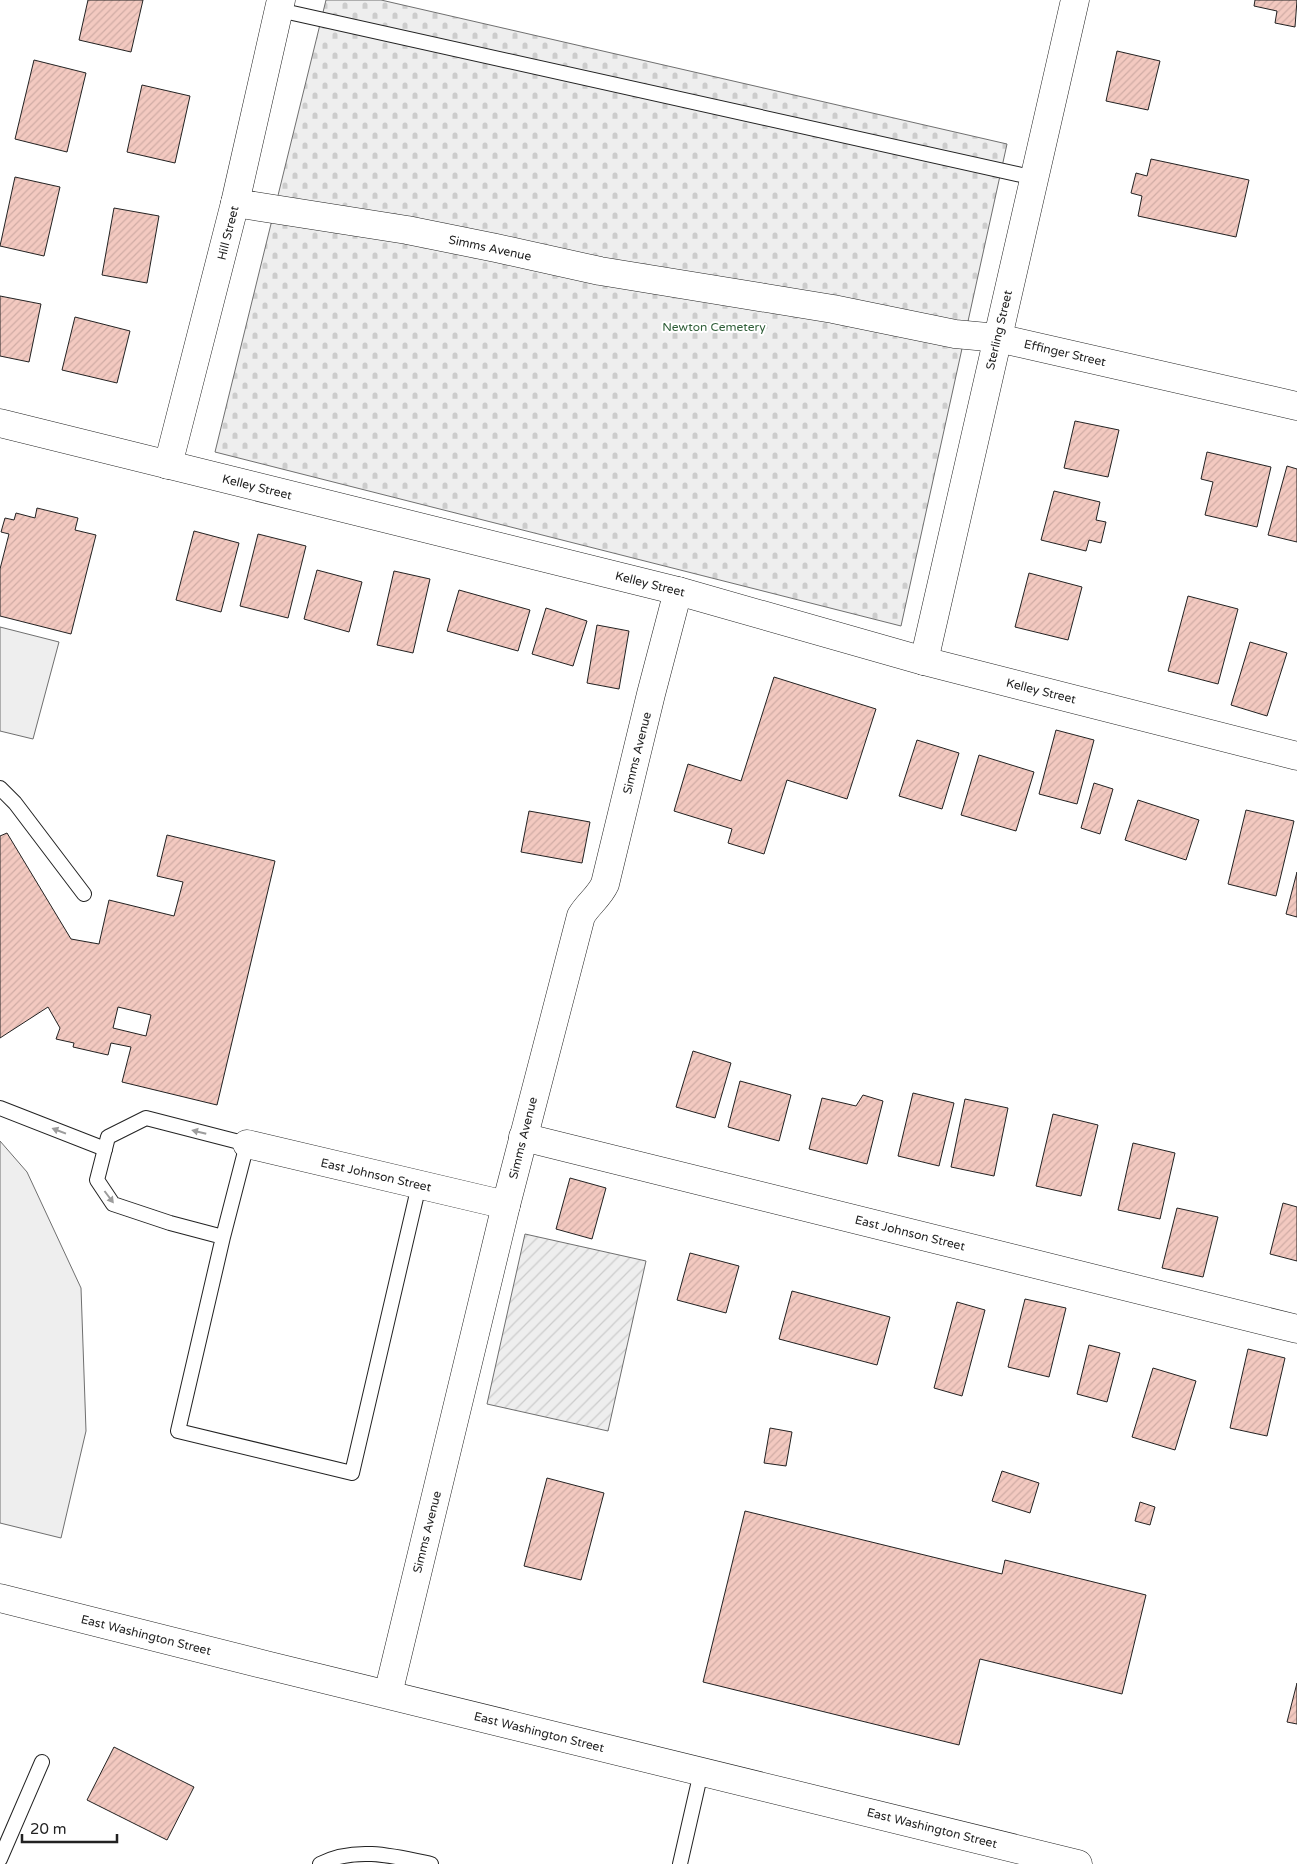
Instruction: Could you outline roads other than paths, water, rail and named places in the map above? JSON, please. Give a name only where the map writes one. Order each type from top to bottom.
[{"type":"street","name":"Sterling Street","points":[[924,661],[1075,0]]},
{"type":"street","name":"Hill Street","points":[[168,465],[235,204],[280,5]]},
{"type":"street","name":"Simms Avenue","points":[[235,204],[407,230],[600,271],[744,294]]},
{"type":"street","name":"Effinger Street","points":[[744,294],[833,309],[955,334],[998,338],[1297,406]]},
{"type":"street","name":"Kelley Street","points":[[0,423],[678,591],[924,661],[1297,756]]},
{"type":"street","name":"Simms Avenue","points":[[388,1694],[506,1205],[580,916],[588,905],[599,896],[605,884],[678,591]]},
{"type":"street","name":"East Johnson Street","points":[[523,1137],[1297,1329]]},
{"type":"street","name":"East Johnson Street","points":[[247,1144],[506,1205]]},
{"type":"street","name":"East Washington Street","points":[[0,1598],[1078,1864]]},
{"type":"lane","points":[[280,5],[1035,178]]},
{"type":"lane","points":[[0,788],[16,803],[84,894]]},
{"type":"lane","points":[[0,1108],[105,1149]]},
{"type":"lane","points":[[223,1237],[170,1223],[113,1204],[97,1180],[108,1137],[146,1118],[247,1144],[223,1237],[178,1431],[352,1473],[418,1185]]},
{"type":"lane","points":[[0,1859],[42,1762]]},
{"type":"lane","points":[[680,1864],[701,1772]]},
{"type":"lane","points":[[320,1864],[335,1858],[356,1854],[372,1854],[431,1864]]},
{"type":"park label","name":"Newton Cemetery","points":[[714,327]]}]
